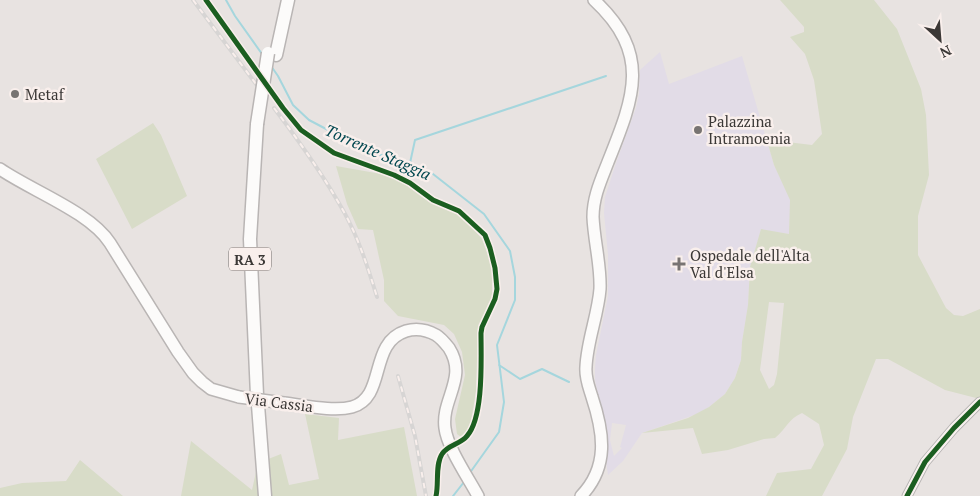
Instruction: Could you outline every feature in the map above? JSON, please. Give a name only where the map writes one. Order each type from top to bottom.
[{"type":"highway","name":"RA 3","points":[[265,496],[261,400],[250,239],[260,125],[280,0]]},
{"type":"highway","name":"RA 3","points":[[272,54],[288,0]]},
{"type":"highway","name":"RA 3","points":[[261,400],[274,496]]},
{"type":"main road","points":[[580,496],[593,480],[599,468],[602,446],[592,397],[587,383],[586,365],[600,283],[593,212],[597,191],[630,98],[633,80],[628,48],[623,35],[611,17],[594,0]]},
{"type":"main road","points":[[592,397],[592,364],[603,310],[606,281],[600,211],[608,162]]},
{"type":"main road","name":"Via Cassia","points":[[0,169],[80,215],[100,230],[178,352],[202,382],[211,389],[238,397],[284,403],[337,409],[352,407],[362,402],[369,395],[384,350],[396,337],[416,330],[428,331],[438,336],[446,343],[456,363],[456,378],[445,416],[446,434],[452,450],[478,496]]},
{"type":"main road","points":[[571,496],[586,481],[591,472],[597,450],[599,432]]},
{"type":"street","points":[[908,496],[925,462],[954,428],[980,402]]},
{"type":"shaded area","name":"Ospedale dell'Alta Val d'Elsa","points":[[660,52],[669,84],[742,56],[774,165],[791,200],[789,234],[761,230],[750,267],[748,306],[741,360],[735,378],[725,394],[700,413],[642,433],[623,461],[608,475],[605,455],[606,437],[595,380],[596,355],[608,296],[605,197],[636,108],[639,94],[640,70]],"holes":[[[612,423],[626,425],[620,447],[622,448],[614,456],[610,440]]]},
{"type":"green space","points":[[780,0],[874,0],[897,29],[921,89],[926,115],[929,175],[918,216],[918,255],[946,308],[954,315],[963,316],[980,309],[980,399],[945,390],[888,359],[876,359],[853,417],[847,449],[822,496],[766,496],[777,473],[811,469],[824,445],[819,424],[802,413],[790,421],[775,438],[764,439],[728,450],[702,454],[693,428],[642,433],[688,418],[709,407],[725,394],[735,378],[741,360],[748,305],[750,267],[761,229],[789,234],[790,200],[774,165],[768,144],[779,141],[812,145],[822,134],[814,80],[805,54],[790,37],[804,32],[804,27]],"holes":[[[769,302],[784,303],[777,374],[774,385],[769,389],[760,370]]]},
{"type":"green space","points":[[153,123],[161,135],[187,196],[132,229],[96,159]]},
{"type":"green space","points":[[336,166],[387,175],[406,185],[425,199],[465,219],[482,239],[492,266],[492,295],[491,304],[478,328],[476,391],[471,422],[466,434],[461,437],[457,434],[455,419],[465,375],[462,352],[454,334],[444,325],[398,316],[384,301],[384,280],[373,230],[358,229],[347,204]]},
{"type":"green space","points":[[305,414],[339,418],[338,440],[404,427],[417,496],[181,496],[191,441],[252,490],[258,463],[281,454],[289,485],[319,479]]},
{"type":"green space","points":[[80,460],[123,496],[0,496],[0,488],[22,483],[66,481]]},
{"type":"waterway","name":"Torrente Staggia","points":[[226,0],[262,54]]},
{"type":"waterway","name":"Torrente Staggia","points":[[271,66],[293,105],[309,120],[368,151],[410,164],[433,174],[484,214],[510,251],[515,277],[515,300],[497,345],[504,402],[499,432],[469,474]]},
{"type":"waterway","points":[[410,163],[415,140],[606,76]]},
{"type":"waterway","points":[[499,365],[520,379],[542,369],[569,382]]},
{"type":"waterway","name":"Torrente Staggia","points":[[453,496],[464,482]]},
{"type":"railway","points":[[193,0],[256,84]]},
{"type":"railway","points":[[274,108],[311,159],[344,212],[359,243],[377,297]]},
{"type":"railway","points":[[398,376],[415,436],[426,496]]},
{"type":"cycle path","points":[[206,0],[283,108],[301,130],[334,153],[394,175],[410,183],[433,200],[459,211],[485,235],[495,268],[497,289],[495,299],[481,333],[479,402],[472,427],[467,436],[444,451],[440,458],[436,496]]},
{"type":"cycle path","points":[[907,496],[925,462],[954,428],[980,402]]},
{"type":"place","name":"Metaf","points":[[15,94]]},
{"type":"place","name":"Palazzina Intramoenia","points":[[698,130]]},
{"type":"place","name":"Ospedale dell'Alta Val d'Elsa","points":[[679,264]]}]
